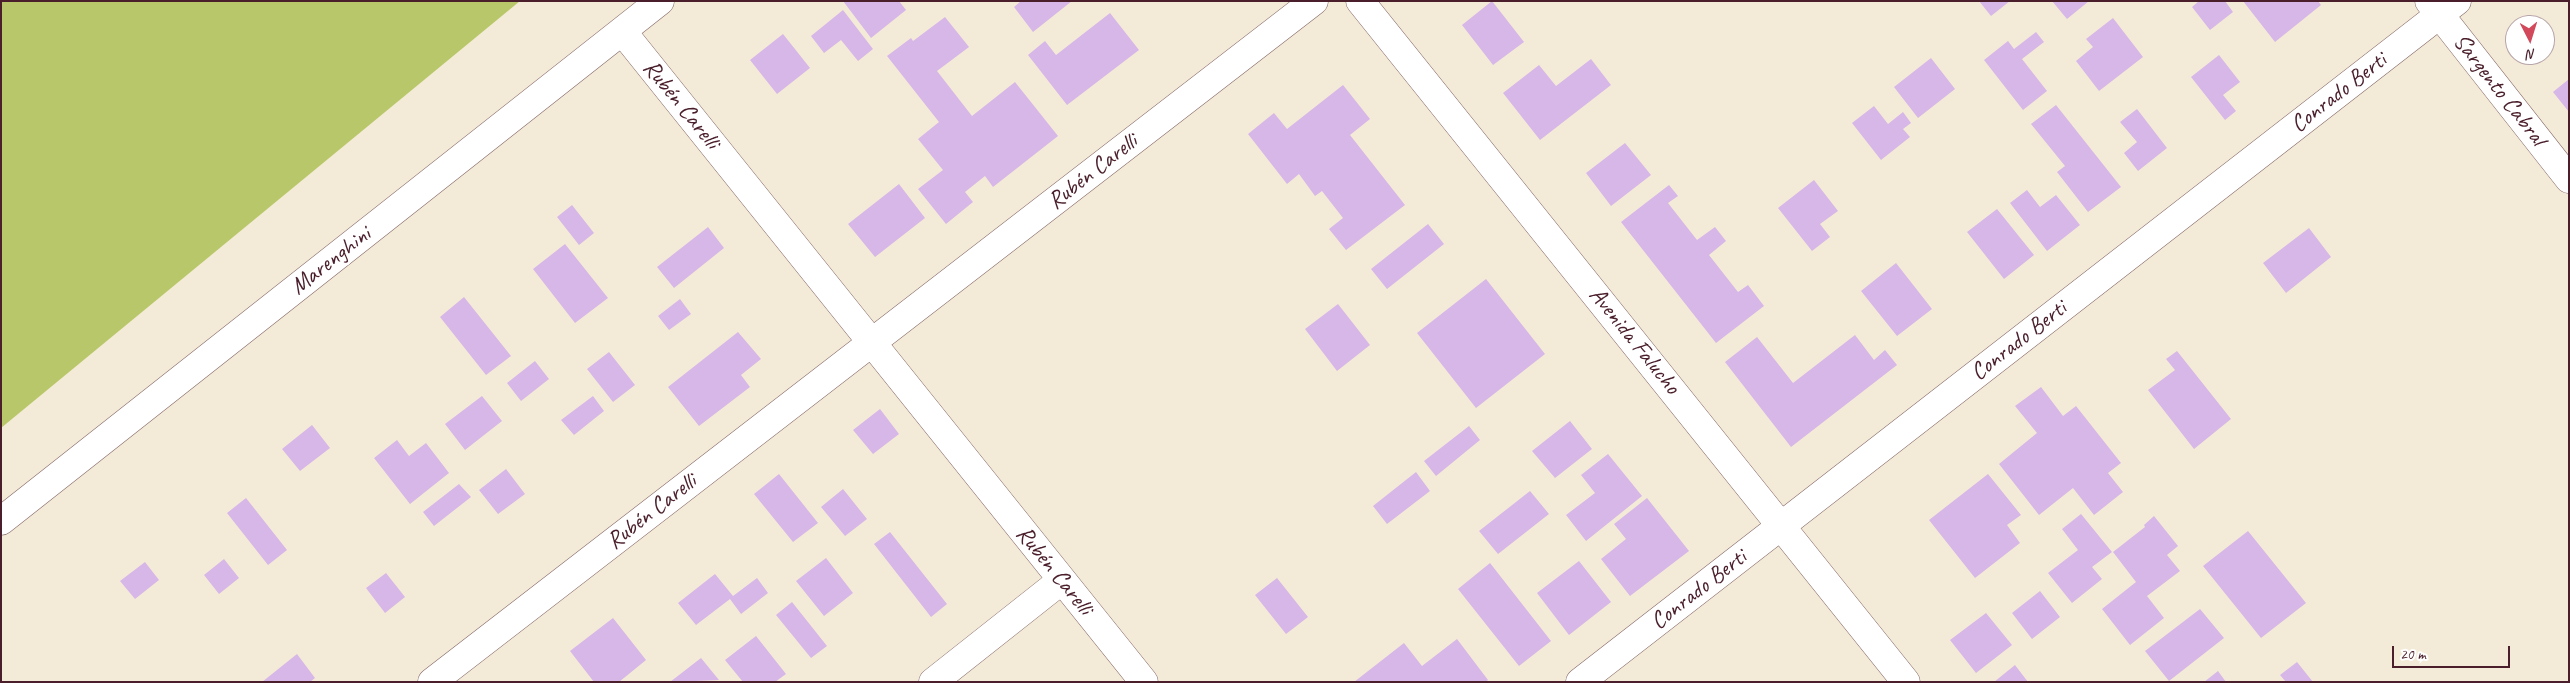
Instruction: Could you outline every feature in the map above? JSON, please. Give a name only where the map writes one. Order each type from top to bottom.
[{"type":"street","name":"Marenghini","points":[[1,521],[660,1]]},
{"type":"street","name":"Rubén Carelli","points":[[432,682],[1314,1]]},
{"type":"street","name":"Avenida Falucho","points":[[1360,1],[1906,682]]},
{"type":"street","name":"Conrado Berti","points":[[1580,682],[2442,6]]},
{"type":"street","name":"Sargento Cabral","points":[[2442,6],[2569,179]]},
{"type":"street","name":"Rubén Carelli","points":[[622,31],[1144,682]]},
{"type":"street","points":[[933,682],[1062,580]]},
{"type":"green space","points":[[1,1],[520,1],[1,428]]},
{"type":"building","points":[[843,1],[899,1],[906,10],[871,38]]},
{"type":"building","points":[[1021,1],[1072,1],[1033,32],[1014,7]]},
{"type":"building","points":[[1492,1],[1524,42],[1493,65],[1462,25]]},
{"type":"building","points":[[1979,1],[2010,1],[1991,16]]},
{"type":"building","points":[[2052,1],[2089,1],[2067,19]]},
{"type":"building","points":[[2199,1],[2225,1],[2233,12],[2210,30],[2192,7]]},
{"type":"building","points":[[2243,1],[2318,1],[2321,5],[2275,42]]},
{"type":"building","points":[[843,10],[873,49],[858,61],[841,40],[824,53],[811,36]]},
{"type":"building","points":[[1110,13],[1139,50],[1067,105],[1028,55],[1045,41],[1056,55]]},
{"type":"building","points":[[945,17],[969,47],[937,71],[972,116],[1015,82],[1058,136],[993,187],[985,176],[965,192],[973,202],[946,224],[918,189],[943,170],[918,139],[939,122],[887,56],[911,38],[913,41]]},
{"type":"building","points":[[2113,18],[2143,57],[2099,91],[2076,61],[2093,47],[2086,39]]},
{"type":"building","points":[[2036,32],[2044,42],[2022,59],[2047,91],[2023,110],[1984,60],[2008,41],[2014,49]]},
{"type":"building","points":[[783,34],[810,68],[777,94],[750,60]]},
{"type":"building","points":[[2219,55],[2240,82],[2223,95],[2236,111],[2225,120],[2191,77]]},
{"type":"building","points":[[1931,58],[1955,89],[1918,118],[1894,87]]},
{"type":"building","points":[[1591,59],[1611,85],[1540,140],[1503,93],[1539,65],[1556,86]]},
{"type":"building","points":[[2569,79],[2569,112],[2553,92]]},
{"type":"building","points":[[1343,85],[1370,119],[1350,135],[1405,205],[1346,250],[1329,229],[1343,218],[1322,191],[1315,196],[1299,174],[1287,184],[1248,134],[1274,113],[1287,129]]},
{"type":"building","points":[[2056,105],[2121,187],[2088,212],[2057,172],[2065,166],[2031,124]]},
{"type":"building","points":[[1874,106],[1888,124],[1903,112],[1911,123],[1903,129],[1910,137],[1881,160],[1852,123]]},
{"type":"building","points":[[2137,109],[2167,148],[2138,171],[2124,153],[2137,142],[2120,122]]},
{"type":"building","points":[[1625,143],[1651,175],[1611,206],[1586,173]]},
{"type":"building","points":[[1814,180],[1838,211],[1820,224],[1830,237],[1812,251],[1778,208]]},
{"type":"building","points":[[899,184],[925,218],[875,257],[848,224]]},
{"type":"building","points":[[1669,185],[1678,196],[1668,203],[1697,240],[1715,227],[1726,241],[1709,255],[1738,292],[1748,285],[1764,306],[1716,343],[1621,222]]},
{"type":"building","points":[[2027,190],[2040,207],[2056,195],[2080,225],[2047,251],[2010,203]]},
{"type":"building","points":[[572,205],[594,233],[579,245],[557,217]]},
{"type":"building","points":[[1997,209],[2034,255],[2004,279],[1967,232]]},
{"type":"building","points":[[1428,224],[1444,244],[1387,289],[1371,269]]},
{"type":"building","points":[[708,227],[724,248],[674,288],[657,267]]},
{"type":"building","points":[[2309,228],[2331,257],[2286,293],[2263,263]]},
{"type":"building","points":[[565,244],[608,298],[575,323],[533,269]]},
{"type":"building","points":[[1896,263],[1932,309],[1897,336],[1861,291]]},
{"type":"building","points":[[1486,279],[1545,354],[1476,408],[1417,333]]},
{"type":"building","points":[[464,297],[511,356],[486,375],[440,317]]},
{"type":"building","points":[[680,299],[691,314],[669,330],[658,316]]},
{"type":"building","points":[[1338,304],[1370,345],[1337,371],[1305,329]]},
{"type":"building","points":[[738,332],[761,359],[741,375],[750,387],[699,426],[668,387]]},
{"type":"building","points":[[1855,335],[1874,360],[1885,350],[1897,365],[1791,447],[1725,362],[1757,337],[1793,383]]},
{"type":"building","points":[[2177,351],[2231,419],[2194,449],[2148,390],[2175,370],[2166,359]]},
{"type":"building","points":[[609,352],[635,385],[613,402],[587,369]]},
{"type":"building","points":[[535,361],[549,379],[521,401],[507,383]]},
{"type":"building","points":[[2041,387],[2063,416],[2076,406],[2121,463],[2108,473],[2123,492],[2094,515],[2073,488],[2039,515],[1999,464],[2037,433],[2015,406]]},
{"type":"building","points":[[482,396],[502,421],[465,450],[445,424]]},
{"type":"building","points":[[593,396],[604,411],[574,435],[561,420]]},
{"type":"building","points":[[880,409],[899,434],[873,454],[853,430]]},
{"type":"building","points":[[1570,421],[1592,449],[1555,478],[1532,451]]},
{"type":"building","points":[[312,425],[330,448],[300,471],[282,449]]},
{"type":"building","points":[[1469,426],[1480,440],[1436,476],[1424,461]]},
{"type":"building","points":[[397,440],[409,456],[426,443],[449,473],[410,504],[374,458]]},
{"type":"building","points":[[1608,454],[1642,496],[1586,541],[1566,515],[1595,493],[1581,475]]},
{"type":"building","points":[[506,469],[525,494],[498,514],[479,490]]},
{"type":"building","points":[[1416,472],[1430,491],[1387,524],[1373,506]]},
{"type":"building","points":[[779,474],[818,523],[793,542],[754,494]]},
{"type":"building","points":[[1988,474],[2021,515],[2007,525],[2020,543],[1975,578],[1929,520]]},
{"type":"building","points":[[459,484],[471,497],[434,526],[423,512]]},
{"type":"building","points":[[843,489],[867,519],[845,536],[821,507]]},
{"type":"building","points":[[1530,491],[1549,514],[1498,554],[1479,531]]},
{"type":"building","points":[[246,498],[287,550],[268,565],[227,513]]},
{"type":"building","points":[[1647,498],[1689,551],[1630,596],[1601,559],[1626,539],[1614,524]]},
{"type":"building","points":[[2081,514],[2112,552],[2092,567],[2102,579],[2072,603],[2048,573],[2078,550],[2062,529]]},
{"type":"building","points":[[2154,516],[2178,546],[2167,555],[2180,571],[2147,596],[2164,618],[2130,645],[2102,609],[2136,582],[2113,552],[2145,527],[2144,525]]},
{"type":"building","points":[[2248,531],[2306,603],[2261,638],[2203,566]]},
{"type":"building","points":[[890,532],[947,604],[931,617],[874,544]]},
{"type":"building","points":[[826,558],[853,593],[824,616],[796,581]]},
{"type":"building","points":[[224,559],[239,578],[219,594],[204,575]]},
{"type":"building","points":[[1579,561],[1611,602],[1569,635],[1537,593]]},
{"type":"building","points":[[145,562],[159,580],[135,599],[120,581]]},
{"type":"building","points":[[1490,563],[1551,641],[1519,666],[1458,589]]},
{"type":"building","points":[[386,573],[405,597],[385,613],[366,588]]},
{"type":"building","points":[[715,574],[733,596],[757,578],[768,593],[741,614],[730,599],[696,625],[678,603]]},
{"type":"building","points":[[1277,578],[1308,617],[1286,634],[1255,595]]},
{"type":"building","points":[[2040,591],[2060,617],[2032,639],[2012,613]]},
{"type":"building","points":[[792,602],[827,646],[811,658],[776,615]]},
{"type":"building","points":[[2200,609],[2224,638],[2169,681],[2145,651]]},
{"type":"building","points":[[1986,613],[2012,645],[1976,673],[1950,640]]},
{"type":"building","points":[[613,618],[646,660],[619,682],[594,682],[570,651]]},
{"type":"building","points":[[756,636],[786,674],[775,682],[743,682],[725,660]]},
{"type":"building","points":[[1457,639],[1488,680],[1486,682],[1354,682],[1404,643],[1422,666]]},
{"type":"building","points":[[297,654],[315,678],[310,682],[262,682]]},
{"type":"building","points":[[701,658],[719,680],[670,682]]},
{"type":"building","points":[[2297,662],[2313,682],[2286,682],[2280,675]]},
{"type":"building","points":[[2015,665],[2028,682],[1994,682]]},
{"type":"building","points":[[2218,671],[2226,682],[2204,682]]}]
